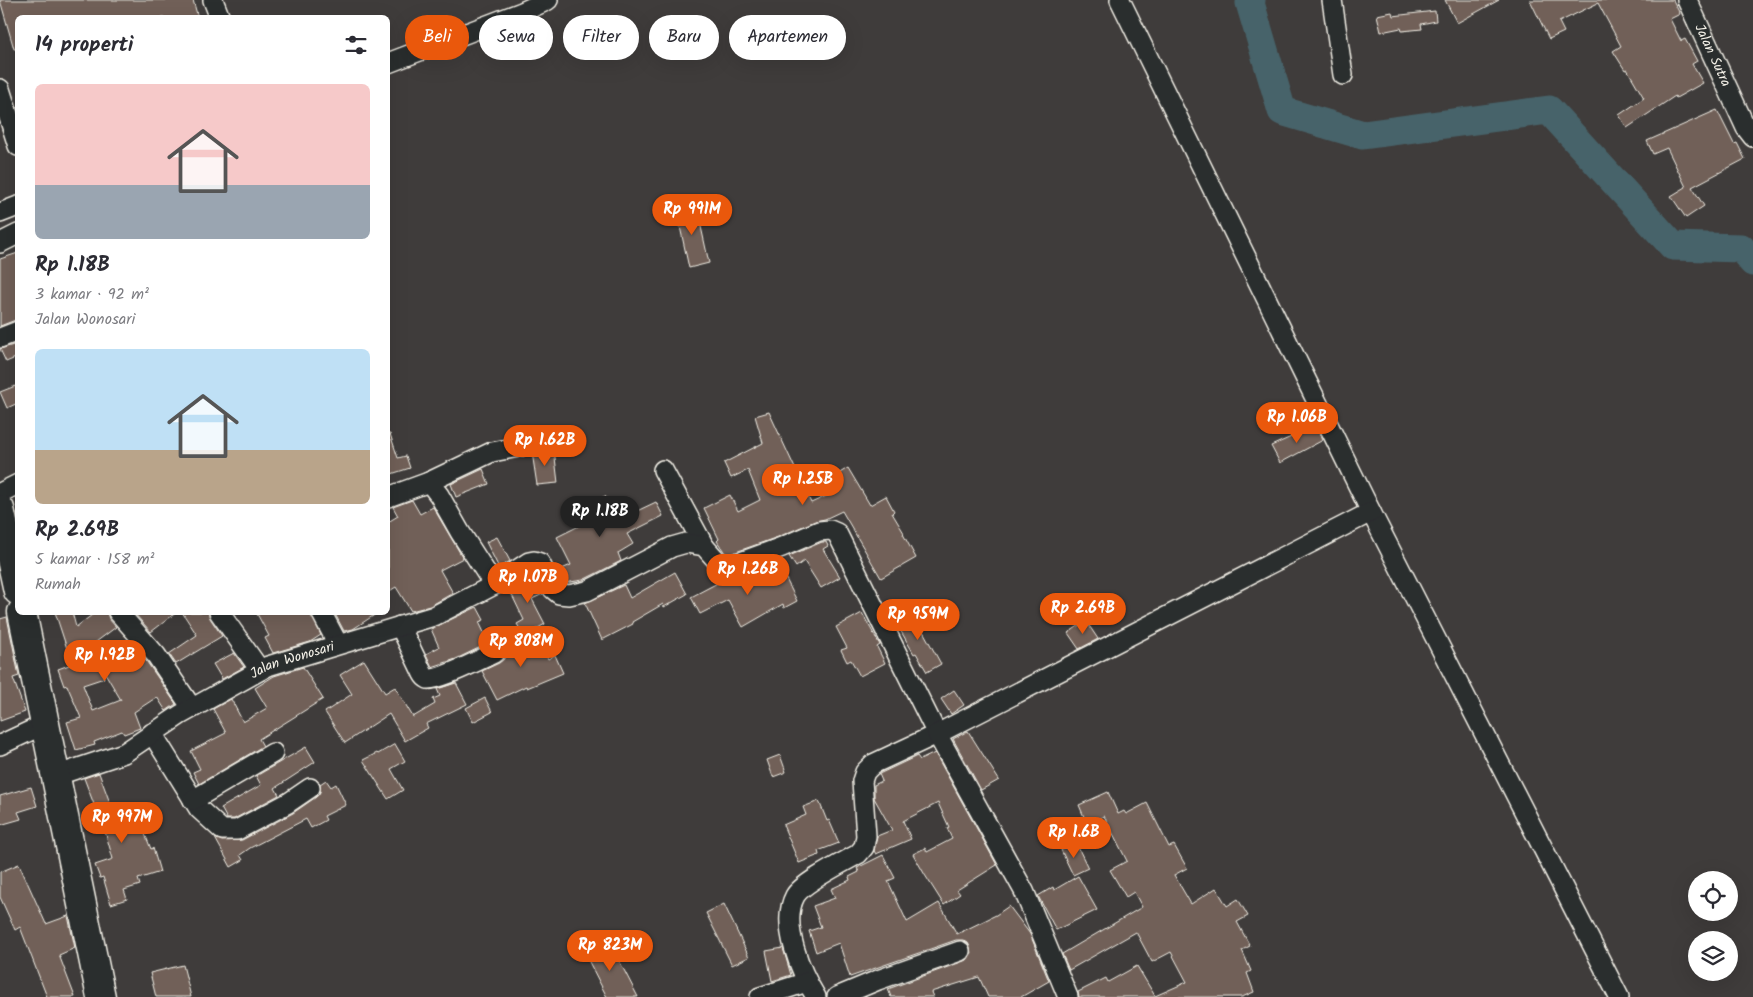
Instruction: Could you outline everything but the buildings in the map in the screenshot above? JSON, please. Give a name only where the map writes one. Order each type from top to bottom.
[{"type":"highway","points":[[0,509],[15,576]]},
{"type":"highway","points":[[23,615],[101,997]]},
{"type":"street","points":[[213,0],[219,15]]},
{"type":"street","points":[[390,62],[522,12],[548,0]]},
{"type":"street","points":[[1120,0],[1371,512],[1619,997]]},
{"type":"street","points":[[1332,0],[1343,75]]},
{"type":"street","name":"Jalan Sutra","points":[[1687,0],[1746,128],[1753,137]]},
{"type":"street","points":[[0,89],[15,138]]},
{"type":"street","points":[[0,212],[15,207]]},
{"type":"street","points":[[0,243],[15,236]]},
{"type":"street","points":[[0,338],[15,332]]},
{"type":"street","points":[[390,496],[429,482],[492,452],[519,447]]},
{"type":"street","points":[[663,470],[704,546],[719,563],[730,566],[819,531],[830,530],[837,533],[937,734],[1024,891],[1068,997]]},
{"type":"street","points":[[429,482],[439,495],[494,585]]},
{"type":"street","points":[[0,493],[15,486]]},
{"type":"street","points":[[760,997],[811,989],[790,933],[790,914],[795,896],[804,886],[858,854],[864,847],[866,836],[862,781],[865,772],[873,764],[937,734],[1371,512]]},
{"type":"street","name":"Jalan Wonosari","points":[[55,776],[124,752],[192,708],[268,666],[434,616],[494,585],[529,562],[540,563],[553,589],[559,594],[569,595],[587,590],[672,547],[686,543],[704,546]]},
{"type":"street","points":[[121,615],[156,654],[192,708]]},
{"type":"street","points":[[221,615],[260,670]]},
{"type":"street","points":[[323,615],[338,644]]},
{"type":"street","points":[[400,626],[426,679],[430,680],[451,673],[494,654]]},
{"type":"street","points":[[0,745],[45,724]]},
{"type":"street","points":[[152,733],[199,809],[222,830],[237,830],[288,803],[310,788]]},
{"type":"street","points":[[193,800],[273,753]]},
{"type":"street","points":[[837,997],[878,980],[960,951]]},
{"type":"waterway","points":[[1251,0],[1250,3],[1282,111],[1363,135],[1549,110],[1673,246],[1741,248],[1753,262]]}]
